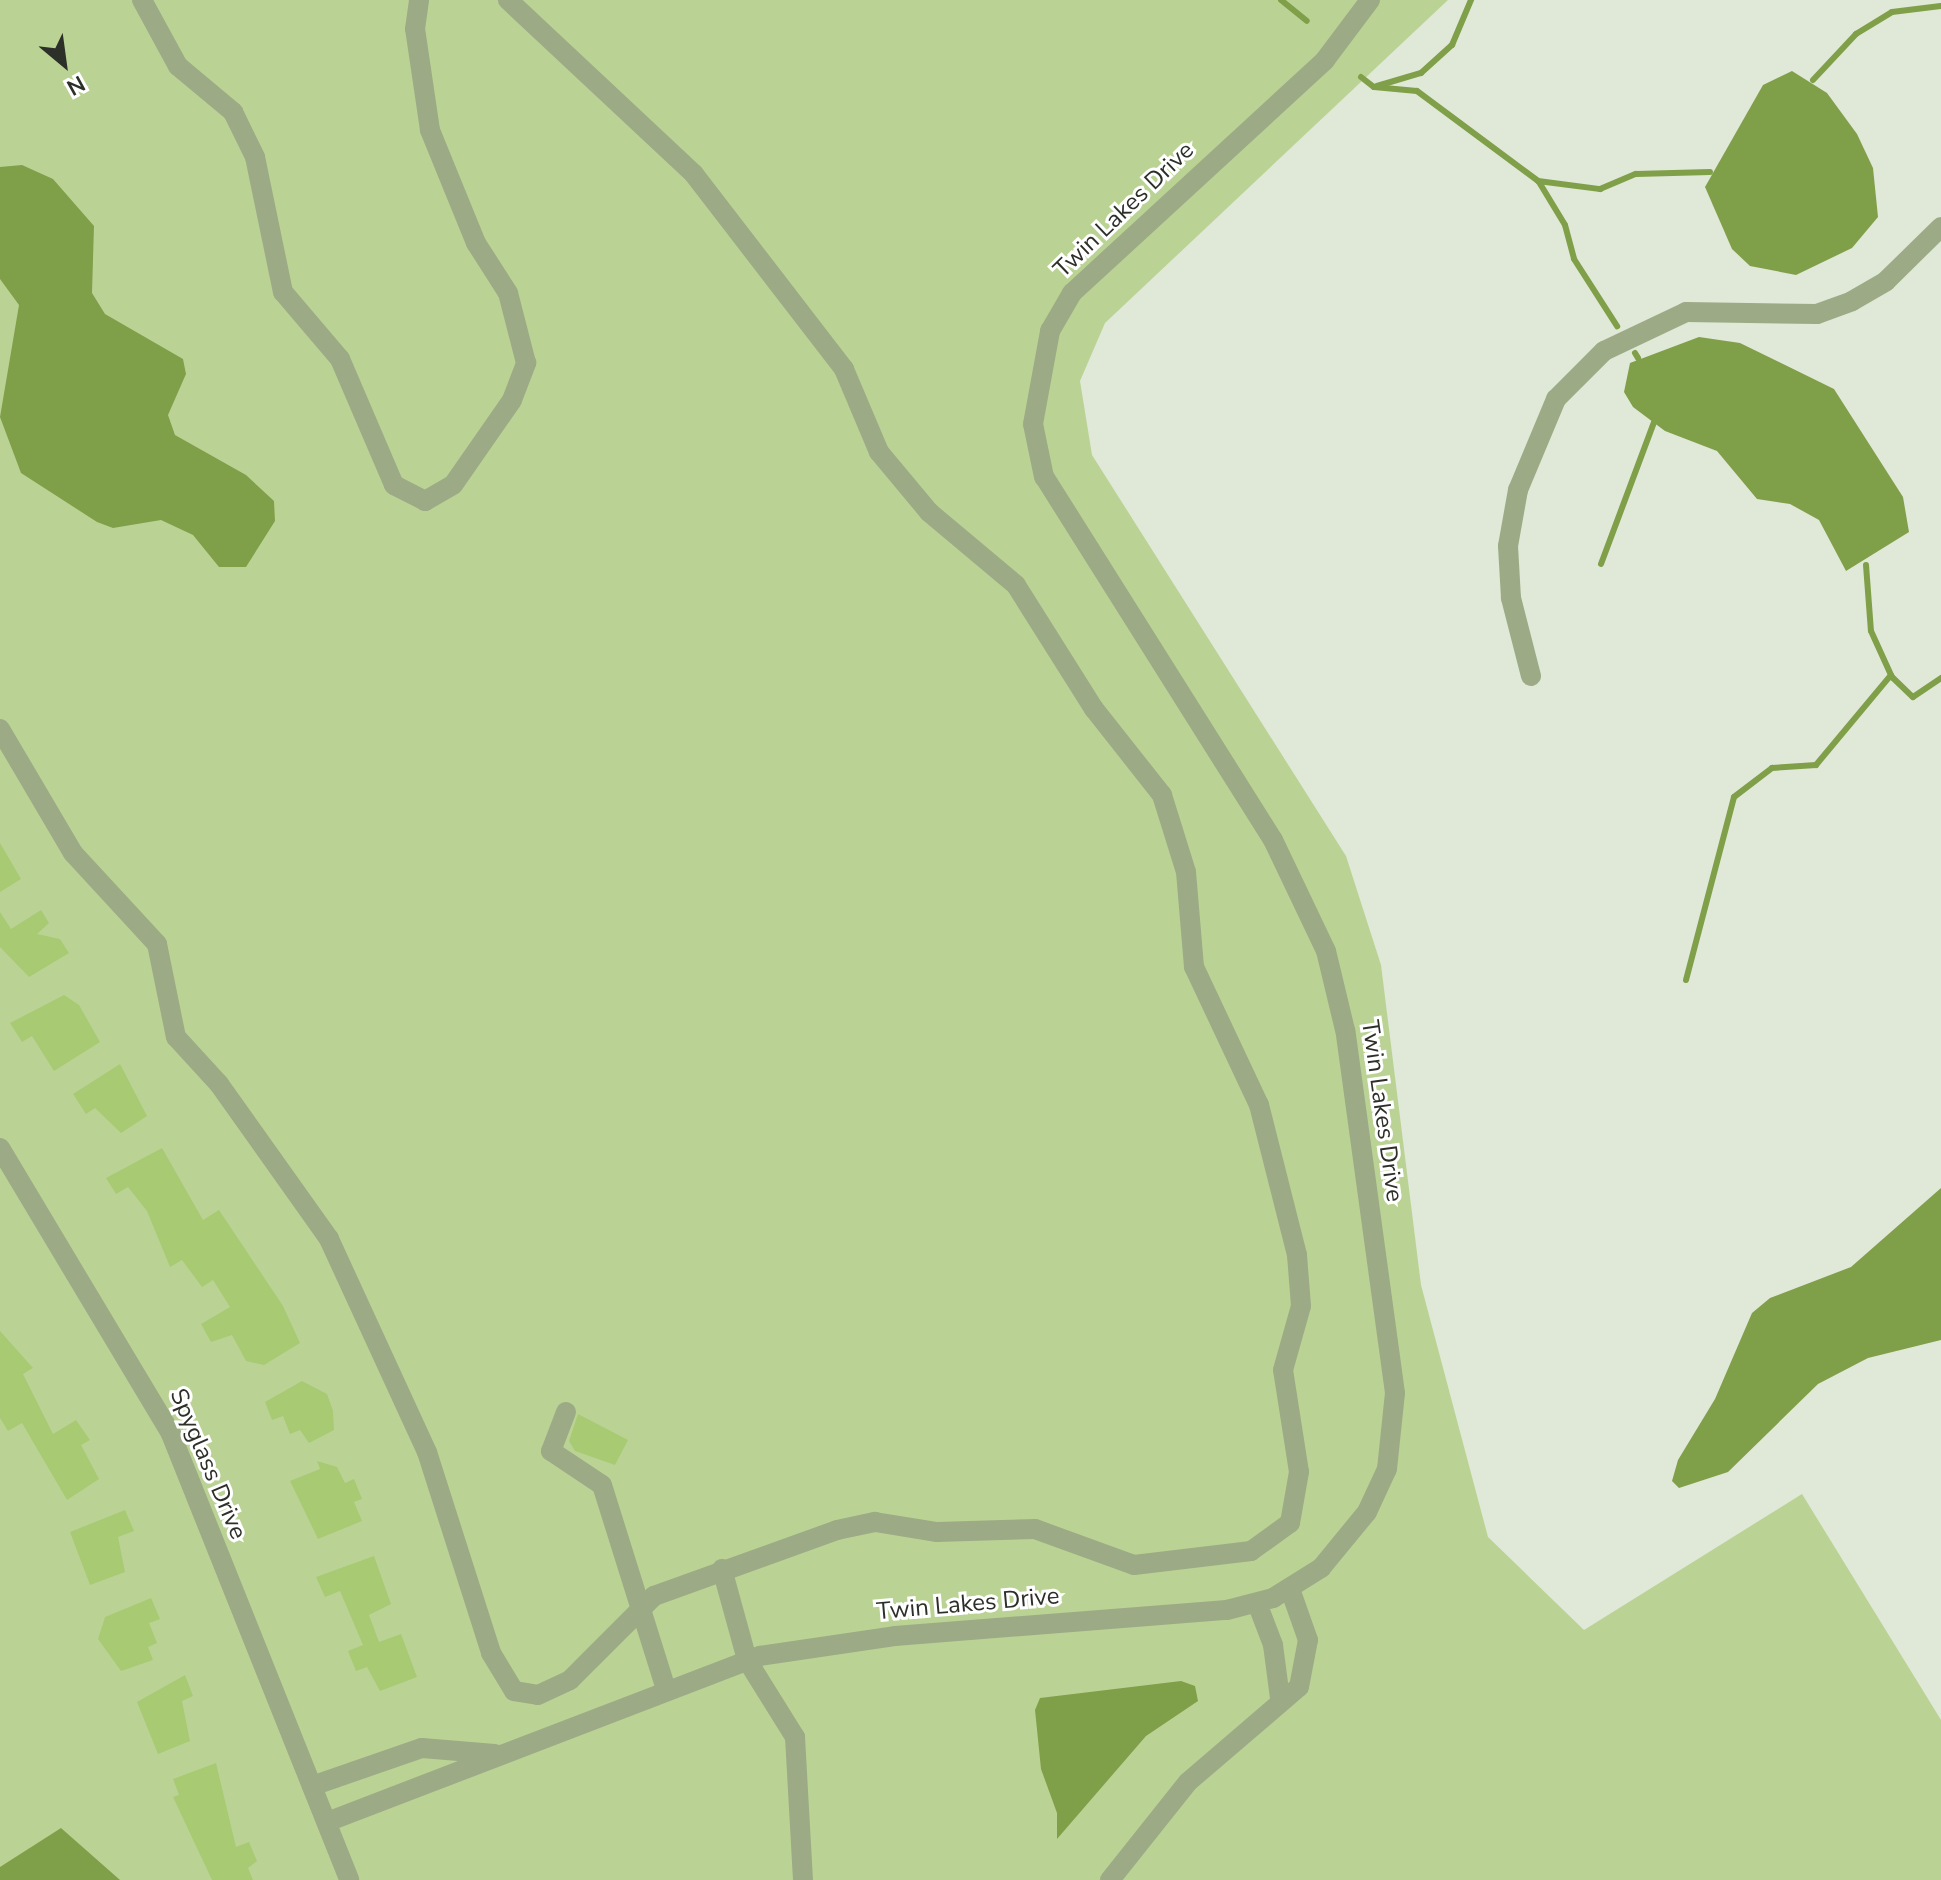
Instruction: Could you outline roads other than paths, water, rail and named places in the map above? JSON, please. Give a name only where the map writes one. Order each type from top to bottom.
[{"type":"street","points":[[142,0],[178,66],[233,112],[255,157],[283,292],[340,359],[394,485],[425,501],[453,485],[512,400],[526,363],[508,293],[476,243],[430,130],[416,42],[419,0]]},
{"type":"street","points":[[0,729],[73,853],[157,944],[176,1037],[219,1084],[329,1239],[427,1452],[500,1679],[529,1696],[561,1685],[640,1604],[677,1585],[716,1571],[875,1522],[937,1532],[1035,1529],[1134,1565],[1222,1557],[1264,1545],[1284,1532],[1295,1510],[1299,1472],[1283,1370],[1302,1289],[1259,1105],[1194,967],[1186,872],[1155,784],[1116,741],[1016,585],[929,512],[879,452],[844,369],[694,174],[508,0]]},
{"type":"street","name":"Twin Lakes Drive","points":[[327,1822],[747,1660],[815,1644],[1257,1603],[1290,1589],[1348,1540],[1380,1487],[1395,1434],[1337,993],[1298,884],[1044,477],[1033,424],[1050,331],[1072,293],[1325,60],[1370,0]]},
{"type":"street","points":[[1531,676],[1511,598],[1508,546],[1518,490],[1556,399],[1604,351],[1686,312],[1817,314],[1852,301],[1886,281],[1941,227]]},
{"type":"street","name":"Spyglass Drive","points":[[0,1148],[160,1411],[349,1880]]},
{"type":"street","points":[[566,1412],[551,1451],[602,1485],[666,1689]]},
{"type":"street","points":[[716,1571],[747,1660],[795,1737],[803,1880]]},
{"type":"street","points":[[1110,1880],[1164,1808],[1306,1672],[1307,1629],[1290,1589]]},
{"type":"street","points":[[1257,1603],[1273,1645],[1280,1698]]},
{"type":"street","name":"Twin Lakes Drive","points":[[312,1786],[422,1748],[499,1755]]},
{"type":"waterway","points":[[1281,0],[1307,21]]},
{"type":"waterway","points":[[1377,86],[1421,73],[1452,45],[1471,0]]},
{"type":"waterway","points":[[1813,80],[1856,34],[1892,12],[1941,6]]},
{"type":"waterway","points":[[1361,77],[1374,87],[1417,91],[1538,181],[1600,189],[1636,174],[1710,172]]},
{"type":"waterway","points":[[1539,182],[1565,225],[1574,259],[1617,326]]},
{"type":"waterway","points":[[1635,353],[1638,358]]},
{"type":"waterway","points":[[1601,564],[1654,422]]},
{"type":"waterway","points":[[1866,565],[1871,631],[1892,677],[1913,697],[1941,678]]},
{"type":"waterway","points":[[1686,980],[1734,797],[1772,768],[1816,765],[1891,675]]}]
